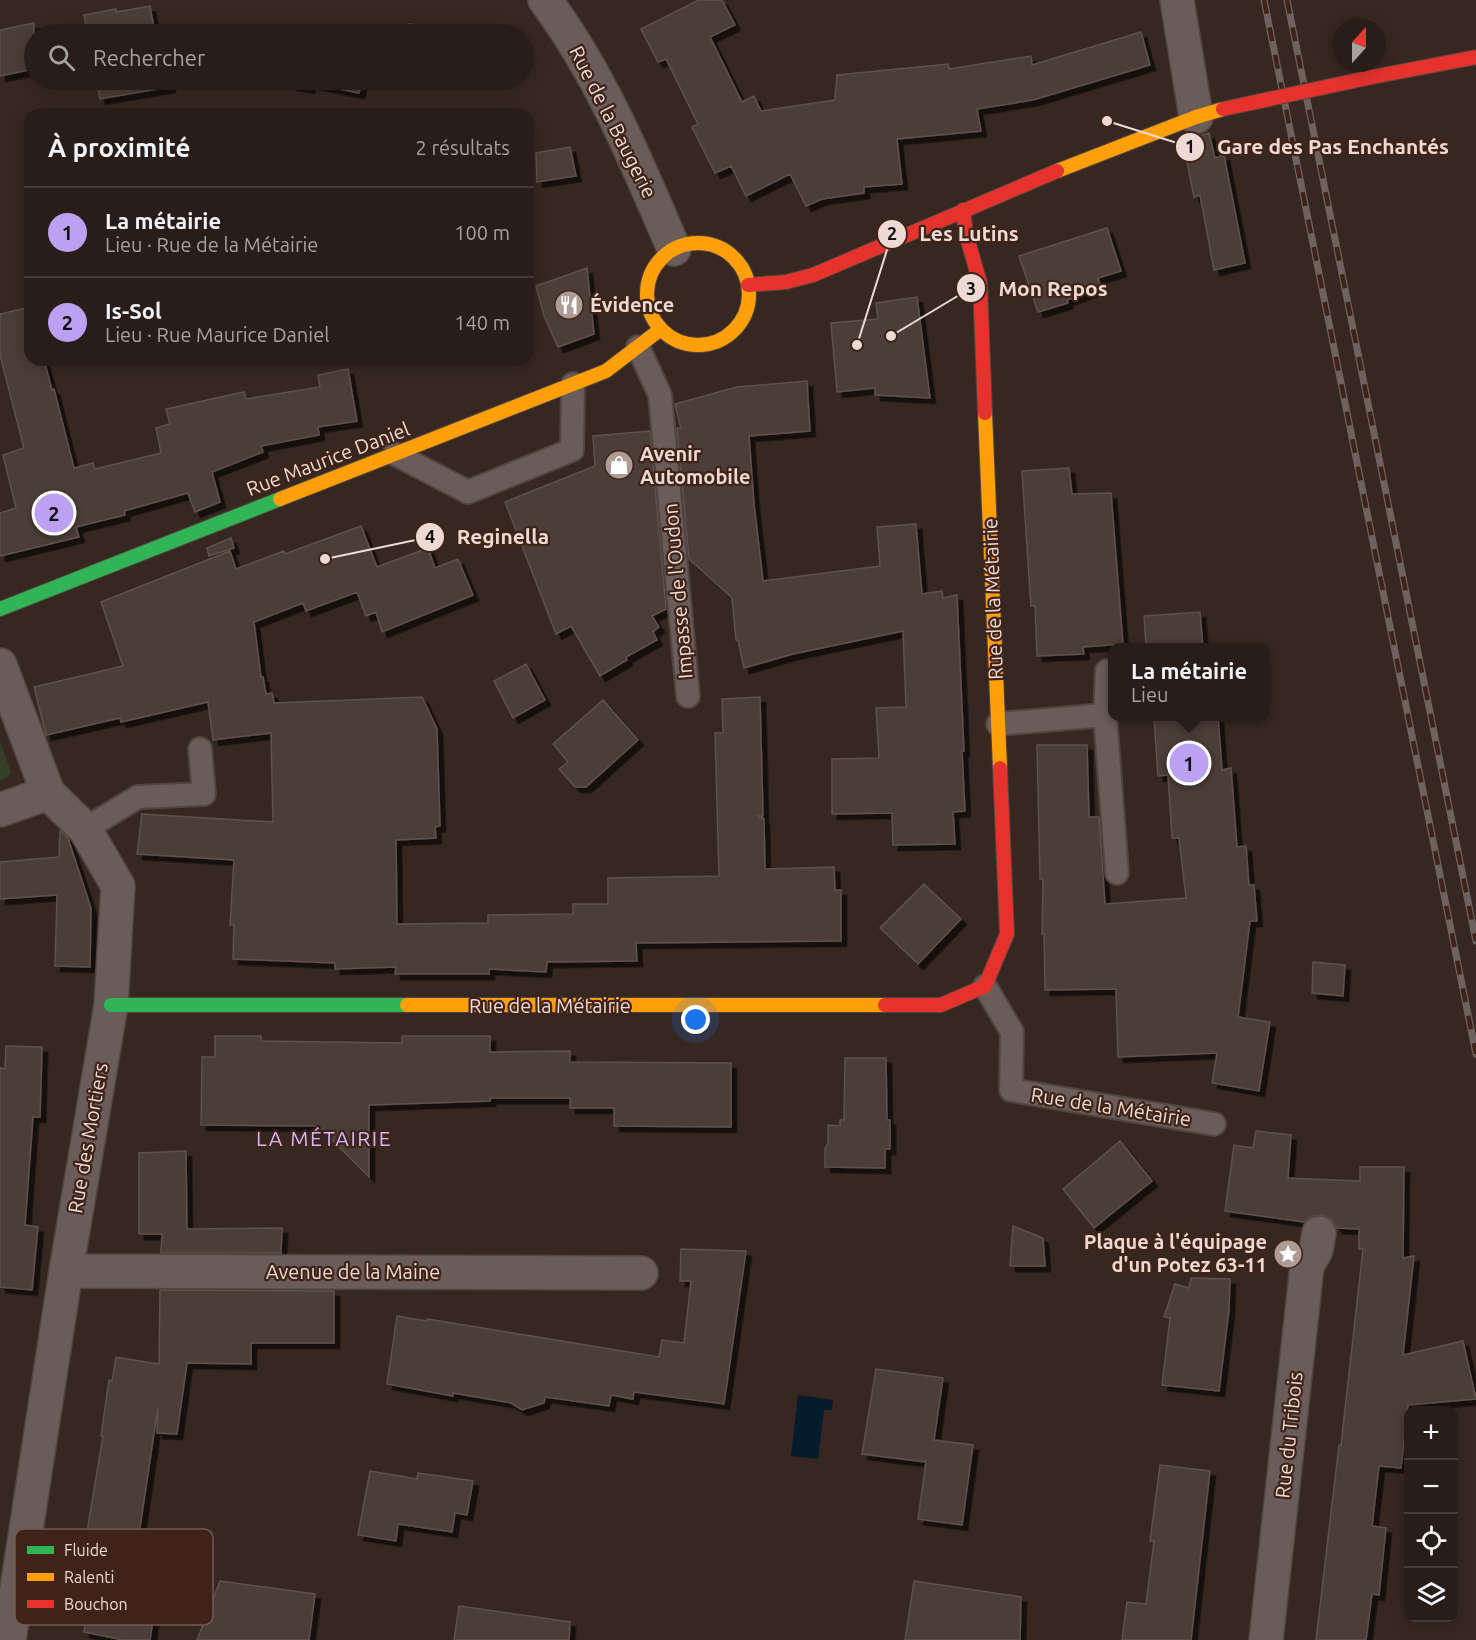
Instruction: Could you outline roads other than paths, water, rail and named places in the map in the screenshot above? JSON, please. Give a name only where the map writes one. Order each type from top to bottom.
[{"type":"street","name":"Rue de la Baugerie","points":[[545,0],[562,23],[606,99],[674,249]]},
{"type":"street","points":[[1177,0],[1210,113]]},
{"type":"street","points":[[748,285],[786,282],[813,275],[1087,158],[1210,113],[1372,77],[1476,57]]},
{"type":"street","name":"Rue de la Métairie","points":[[111,1005],[941,1005],[985,986],[1007,934],[980,283],[966,234],[963,210]]},
{"type":"street","points":[[697,243],[714,246],[736,260],[745,274],[748,285],[748,302],[744,317],[734,330],[721,340],[705,345],[688,344],[674,339],[661,329],[650,311],[647,288],[650,276],[664,256],[674,249],[697,243]]},
{"type":"street","name":"Rue Maurice Daniel","points":[[0,609],[606,371],[661,329]]},
{"type":"street","name":"Rue des Mortiers","points":[[0,665],[48,793],[85,829],[118,886],[111,1005],[66,1271],[26,1529]]},
{"type":"street","points":[[0,810],[48,793]]},
{"type":"street","name":"Rue du Tribois","points":[[1266,1640],[1307,1266],[1316,1250],[1319,1233]]},
{"type":"street","name":"Avenue de la Maine","points":[[66,1271],[641,1273]]},
{"type":"street","name":"Rue des Mortiers","points":[[9,1640],[15,1601]]},
{"type":"lane","name":"Impasse de l'Oudon","points":[[638,347],[660,395],[688,696]]},
{"type":"lane","points":[[395,453],[468,492],[572,450],[573,384]]},
{"type":"lane","points":[[1107,671],[1105,715],[1117,873]]},
{"type":"lane","points":[[998,724],[1105,715]]},
{"type":"lane","points":[[85,829],[138,797],[204,794],[201,749]]},
{"type":"lane","name":"Rue de la Métairie","points":[[985,986],[1012,1032],[1011,1090],[1214,1124]]},
{"type":"water","points":[[798,1395],[833,1400],[832,1410],[824,1410],[818,1459],[791,1456]]},
{"type":"railway","points":[[1264,0],[1476,1054]]},
{"type":"railway","points":[[1287,0],[1476,941]]},
{"type":"place","name":"Gare des Pas Enchantés","points":[[1107,121]]},
{"type":"place","name":"Évidence","points":[[569,305]]},
{"type":"place","name":"Mon Repos","points":[[891,336]]},
{"type":"place","name":"Les Lutins","points":[[857,345]]},
{"type":"place","name":"Avenir Automobile","points":[[619,465]]},
{"type":"place","name":"Is-Sol","points":[[54,513]]},
{"type":"place","name":"Reginella","points":[[325,559]]},
{"type":"place","name":"La métairie","points":[[1189,763]]},
{"type":"place","name":"Plaque à l'équipage d'un Potez 63-11","points":[[1288,1254]]},
{"type":"district","name":"LA MÉTAIRIE","points":[[324,1139]]}]
